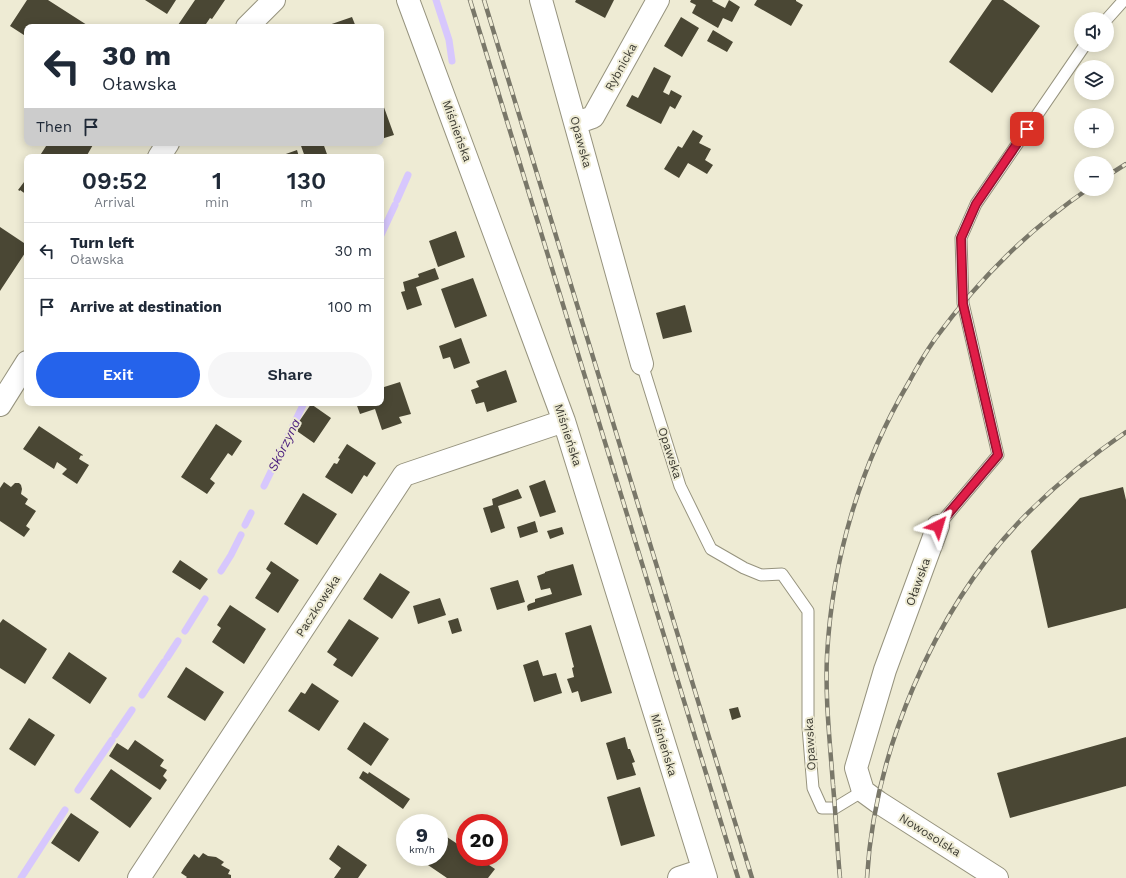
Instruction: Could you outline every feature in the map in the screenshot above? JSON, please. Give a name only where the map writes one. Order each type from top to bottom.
[{"type":"street","points":[[249,24],[274,0]]},
{"type":"street","name":"Miśnieńska","points":[[408,0],[564,421],[705,874]]},
{"type":"street","name":"Opawska","points":[[541,0],[642,364]]},
{"type":"street","name":"Rybnicka","points":[[576,123],[593,117],[658,0]]},
{"type":"street","points":[[0,405],[24,367]]},
{"type":"street","name":"Paczkowska","points":[[139,878],[404,475],[564,421]]},
{"type":"street","name":"Oławska","points":[[863,791],[856,768],[885,670],[938,526]]},
{"type":"street","name":"Nowosolska","points":[[863,791],[997,878]]},
{"type":"street","points":[[679,878],[705,874]]},
{"type":"lane","points":[[1113,12],[1124,0]]},
{"type":"lane","name":"Oławska","points":[[938,526],[998,455],[963,304],[961,238],[976,204],[1080,52]]},
{"type":"lane","name":"Opawska","points":[[642,364],[680,486],[711,550],[744,568],[761,575],[782,574],[808,611],[808,726],[813,788],[822,808],[835,808],[863,791]]},
{"type":"building","points":[[27,0],[48,0],[85,24],[24,24],[24,35],[10,26]]},
{"type":"building","points":[[145,0],[176,0],[167,14]]},
{"type":"building","points":[[195,0],[225,0],[212,19],[210,18],[206,24],[179,24]]},
{"type":"building","points":[[576,0],[614,0],[605,18],[575,2]]},
{"type":"building","points":[[691,0],[713,0],[712,1],[725,8],[729,0],[740,7],[732,22],[723,18],[718,28],[692,13],[696,5],[690,2]]},
{"type":"building","points":[[757,0],[796,0],[803,5],[791,26],[754,5]]},
{"type":"building","points":[[992,0],[1003,0],[1040,26],[992,93],[949,62]]},
{"type":"building","points":[[352,17],[355,24],[332,24]]},
{"type":"building","points":[[681,17],[699,28],[682,57],[664,46]]},
{"type":"building","points":[[713,30],[733,42],[727,52],[707,41]]},
{"type":"building","points":[[654,67],[671,76],[663,92],[669,95],[671,90],[682,96],[675,109],[670,106],[661,124],[626,106],[632,95],[638,98]]},
{"type":"building","points":[[384,107],[394,135],[384,138]]},
{"type":"building","points":[[693,130],[703,136],[699,143],[711,149],[705,160],[713,165],[707,174],[688,163],[679,178],[664,169],[678,146],[682,148]]},
{"type":"building","points":[[46,146],[92,146],[88,154],[41,154]]},
{"type":"building","points":[[301,146],[324,146],[327,154],[304,154]]},
{"type":"building","points":[[297,150],[298,154],[286,154]]},
{"type":"building","points":[[24,182],[24,193],[18,190]]},
{"type":"building","points":[[0,227],[24,243],[24,255],[0,291]]},
{"type":"building","points":[[456,231],[465,257],[438,267],[429,241]]},
{"type":"building","points":[[435,268],[439,279],[416,287],[422,305],[407,310],[401,292],[405,291],[403,282],[419,277],[418,274]]},
{"type":"building","points":[[473,278],[487,316],[455,328],[441,289]]},
{"type":"building","points":[[685,305],[692,332],[663,339],[656,313]]},
{"type":"building","points":[[461,338],[470,363],[454,369],[450,357],[443,359],[439,346]]},
{"type":"building","points":[[506,370],[517,402],[487,412],[484,402],[476,404],[471,390],[479,387],[476,381]]},
{"type":"building","points":[[400,382],[411,414],[399,417],[402,423],[382,430],[375,409],[360,414],[357,406],[384,406],[384,387]]},
{"type":"building","points":[[310,406],[314,406],[331,418],[314,443],[294,429]]},
{"type":"building","points":[[216,424],[242,441],[232,456],[228,453],[210,479],[215,483],[207,494],[181,477]]},
{"type":"building","points":[[39,426],[83,455],[81,455],[79,459],[89,465],[77,484],[62,474],[67,469],[57,462],[54,469],[23,449]]},
{"type":"building","points":[[347,444],[376,463],[367,477],[364,475],[352,494],[325,477],[334,463],[337,464],[340,459],[338,458]]},
{"type":"building","points":[[545,480],[556,512],[540,517],[529,486]]},
{"type":"building","points":[[4,482],[11,487],[15,483],[19,483],[22,489],[21,494],[28,499],[25,504],[36,511],[26,526],[30,529],[24,537],[0,521],[0,488]]},
{"type":"building","points":[[1123,487],[1126,500],[1126,608],[1048,628],[1031,551],[1080,498]]},
{"type":"building","points":[[518,489],[522,498],[498,506],[505,528],[491,533],[483,508],[493,505],[492,499]]},
{"type":"building","points":[[303,493],[337,514],[317,545],[284,524]]},
{"type":"building","points":[[535,521],[538,532],[520,538],[517,527]]},
{"type":"building","points":[[562,527],[564,534],[550,539],[547,531]]},
{"type":"building","points":[[180,560],[208,579],[200,590],[172,572]]},
{"type":"building","points":[[271,561],[299,580],[278,613],[255,598],[271,573],[266,569]]},
{"type":"building","points":[[573,564],[582,595],[528,611],[527,606],[535,602],[535,599],[552,594],[550,588],[541,590],[537,576],[545,572]]},
{"type":"building","points":[[380,573],[410,592],[392,619],[363,599]]},
{"type":"building","points":[[518,580],[525,602],[497,610],[490,588]]},
{"type":"building","points":[[440,598],[446,615],[418,624],[413,606]]},
{"type":"building","points":[[230,605],[266,629],[244,664],[212,642],[221,628],[217,625]]},
{"type":"building","points":[[458,618],[462,631],[452,634],[448,621]]},
{"type":"building","points":[[3,619],[47,649],[25,684],[0,668],[0,623]]},
{"type":"building","points":[[349,619],[379,638],[352,677],[333,665],[337,659],[327,652]]},
{"type":"building","points":[[591,625],[612,693],[581,702],[578,691],[572,693],[567,679],[574,677],[572,668],[574,667],[565,633]]},
{"type":"building","points":[[69,652],[107,678],[90,704],[52,678]]},
{"type":"building","points":[[538,660],[543,676],[556,673],[562,693],[534,702],[523,665]]},
{"type":"building","points":[[186,667],[224,692],[205,721],[167,697]]},
{"type":"building","points":[[312,683],[339,701],[319,731],[288,711],[301,692],[305,694]]},
{"type":"building","points":[[738,707],[741,717],[732,720],[729,709]]},
{"type":"building","points":[[29,718],[55,735],[35,766],[9,749]]},
{"type":"building","points":[[364,722],[389,739],[371,766],[347,749]]},
{"type":"building","points":[[625,737],[628,749],[630,749],[635,762],[632,763],[636,775],[617,780],[606,743]]},
{"type":"building","points":[[1126,737],[1126,786],[1010,818],[997,773]]},
{"type":"building","points":[[135,740],[164,760],[160,766],[167,770],[163,776],[167,780],[160,790],[109,756],[117,743],[128,750]]},
{"type":"building","points":[[111,769],[152,798],[130,828],[90,799]]},
{"type":"building","points":[[363,771],[368,774],[369,772],[410,799],[403,809],[359,778]]},
{"type":"building","points":[[640,787],[655,836],[621,846],[607,797]]},
{"type":"building","points":[[71,813],[99,832],[79,862],[51,843]]},
{"type":"building","points":[[448,838],[456,843],[456,866],[490,866],[495,869],[488,878],[447,878],[429,866],[448,866]]},
{"type":"building","points":[[338,845],[367,865],[358,878],[334,878],[341,868],[329,859]]},
{"type":"building","points":[[203,853],[208,856],[216,857],[224,862],[221,865],[230,870],[228,874],[231,875],[231,878],[186,878],[187,877],[181,873],[184,868],[194,854],[199,858]]},
{"type":"waterway","name":"Skórzyna","points":[[436,0],[449,40],[452,61]]},
{"type":"waterway","name":"Skórzyna","points":[[397,200],[408,175]]},
{"type":"waterway","name":"Skórzyna","points":[[384,229],[395,205]]},
{"type":"waterway","name":"Skórzyna","points":[[264,486],[303,406]]},
{"type":"waterway","name":"Skórzyna","points":[[245,525],[251,513]]},
{"type":"waterway","name":"Skórzyna","points":[[221,571],[241,535]]},
{"type":"waterway","name":"Skórzyna","points":[[185,631],[205,599]]},
{"type":"waterway","name":"Skórzyna","points":[[167,658],[178,641]]},
{"type":"waterway","name":"Skórzyna","points":[[142,695],[164,662]]},
{"type":"waterway","name":"Skórzyna","points":[[115,735],[132,710]]},
{"type":"waterway","name":"Skórzyna","points":[[78,790],[112,740]]},
{"type":"waterway","name":"Skórzyna","points":[[21,878],[65,810]]},
{"type":"railway","points":[[470,0],[738,878]]},
{"type":"railway","points":[[484,0],[752,878]]},
{"type":"railway","points":[[1114,172],[1126,164]]},
{"type":"railway","points":[[840,878],[828,720],[827,656],[835,584],[842,549],[863,480],[876,446],[915,371],[951,317],[986,276],[1005,257],[1045,221],[1078,196]]},
{"type":"railway","points":[[867,878],[872,831],[882,782],[896,734],[914,687],[935,641],[960,598],[989,557],[1020,521],[1071,474],[1126,432]]},
{"type":"route","points":[[938,526],[998,455],[963,304],[961,238],[976,204],[1027,129]]}]
